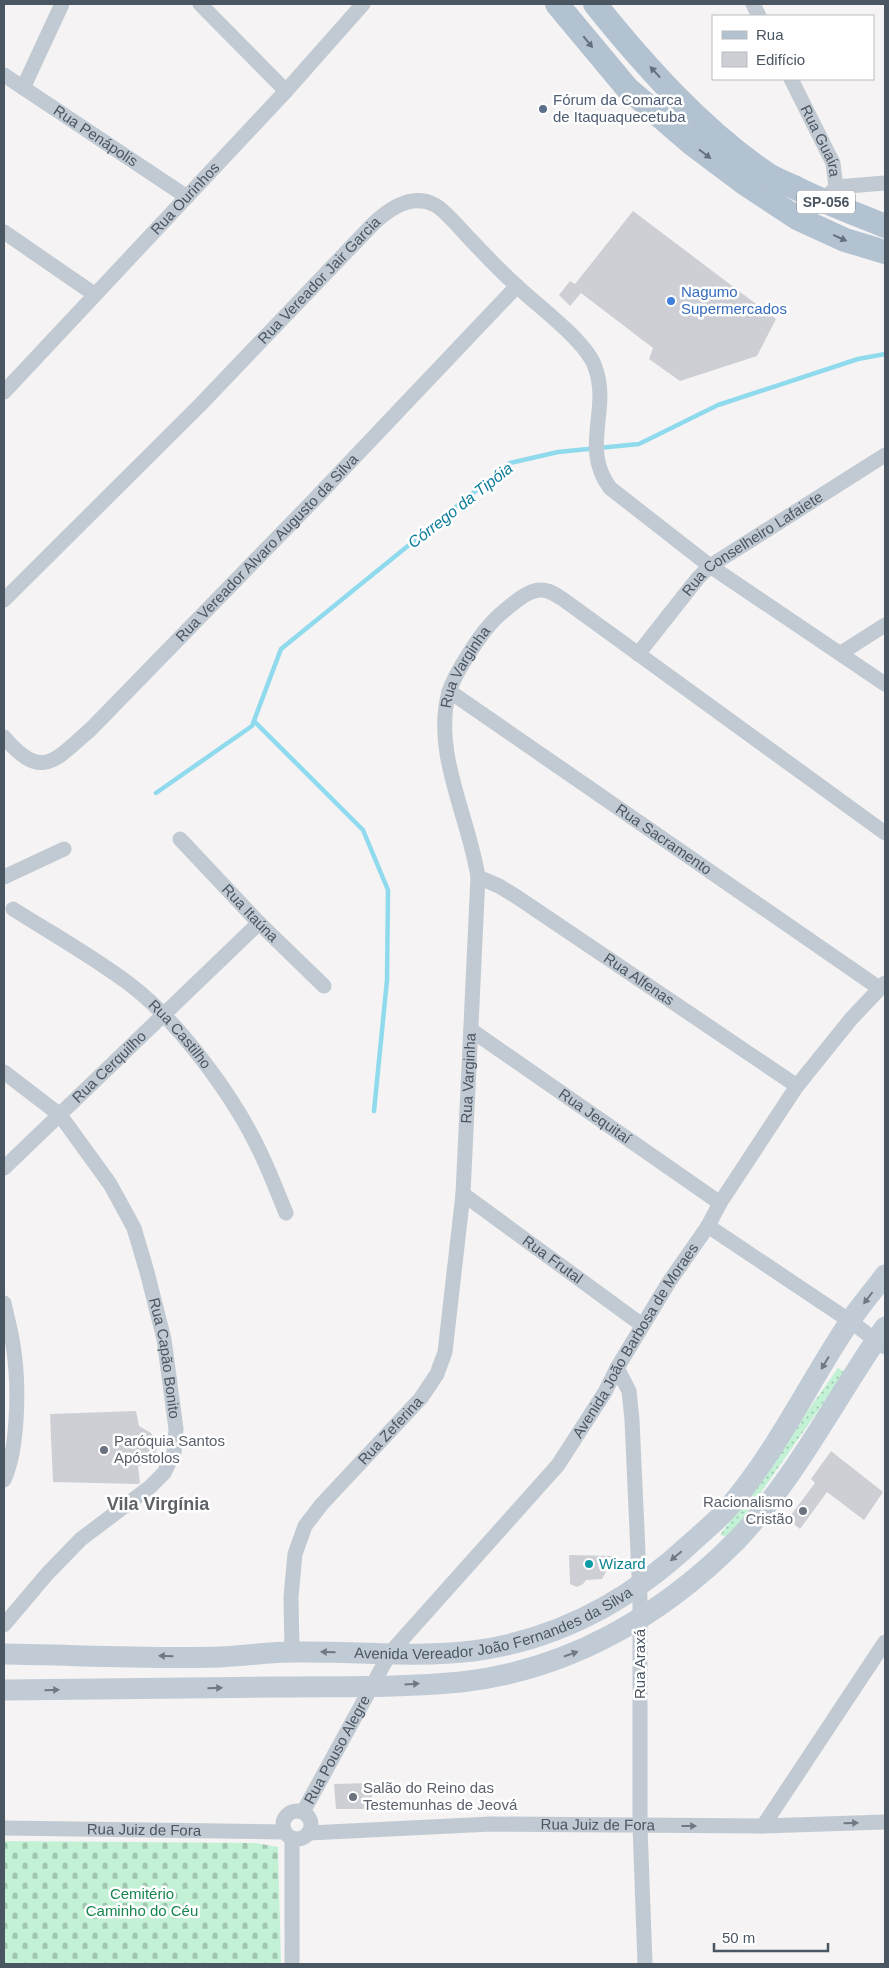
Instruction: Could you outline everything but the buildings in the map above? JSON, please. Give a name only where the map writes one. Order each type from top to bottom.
[{"type":"main road","name":"SP-056","points":[[557,4],[627,88],[684,138],[744,183],[797,218],[845,240],[885,252]]},
{"type":"main road","name":"SP-056","points":[[595,4],[672,91],[715,133],[768,175],[829,194],[885,226]]},
{"type":"main road","name":"Avenida Vereador João Fernandes da Silva","points":[[4,1654],[220,1657],[292,1652],[441,1653],[497,1647],[568,1626],[604,1608],[639,1587],[712,1524],[741,1492],[796,1410],[850,1321],[885,1275]]},
{"type":"main road","name":"Avenida Vereador João Fernandes da Silva","points":[[4,1690],[370,1686],[462,1682],[540,1665],[580,1651],[612,1636],[664,1602],[713,1562],[736,1540],[775,1495],[882,1338]]},
{"type":"street","points":[[23,88],[62,4]]},
{"type":"street","points":[[200,4],[286,91]]},
{"type":"street","name":"Rua Ourinhos","points":[[4,392],[286,91],[363,4]]},
{"type":"street","points":[[752,4],[758,15]]},
{"type":"street","name":"Rua Penápolis","points":[[4,75],[187,197]]},
{"type":"street","name":"Rua Guaíra","points":[[792,80],[833,163],[829,194]]},
{"type":"street","points":[[829,194],[885,183]]},
{"type":"street","name":"Rua Vereador Jair Garcia","points":[[4,600],[200,405],[387,212],[400,204],[417,200],[436,205],[517,286],[583,348],[595,365],[600,385],[596,437],[598,465],[602,476],[610,488],[710,566]]},
{"type":"street","points":[[4,232],[94,294]]},
{"type":"street","name":"Rua Vereador Alvaro Augusto da Silva","points":[[4,737],[27,760],[40,764],[57,758],[91,729],[313,501],[517,286]]},
{"type":"street","name":"Rua Conselheiro Lafaiete","points":[[638,654],[698,578],[710,566],[885,455]]},
{"type":"street","points":[[710,566],[885,684]]},
{"type":"street","name":"Rua Varginha","points":[[463,1194],[478,877],[474,852],[451,773],[445,741],[444,719],[449,691],[461,666],[492,620],[518,599],[532,592],[546,590],[564,600],[885,833]]},
{"type":"street","points":[[841,654],[885,625]]},
{"type":"street","name":"Rua Sacramento","points":[[449,691],[882,986]]},
{"type":"street","name":"Rua Itaúna","points":[[180,839],[259,924],[324,986]]},
{"type":"street","points":[[4,877],[64,849]]},
{"type":"street","name":"Rua Alfenas","points":[[478,877],[517,897],[797,1086]]},
{"type":"street","name":"Rua Castilho","points":[[13,909],[129,984],[164,1015],[212,1072],[228,1097],[262,1155],[286,1212]]},
{"type":"street","name":"Rua Cerquilho","points":[[4,1168],[259,924]]},
{"type":"street","name":"Avenida João Barbosa de Moraes","points":[[370,1686],[390,1653],[558,1465],[588,1420],[642,1325],[669,1282],[708,1226],[720,1204],[797,1086],[851,1019],[882,986]]},
{"type":"street","name":"Rua Jequitaí","points":[[471,1030],[720,1204]]},
{"type":"street","name":"Rua Capão Bonito","points":[[4,1072],[60,1116],[110,1184],[134,1228],[164,1340],[176,1429],[174,1453],[164,1473],[81,1539],[47,1574],[4,1625]]},
{"type":"street","name":"Rua Frutal","points":[[463,1194],[642,1325]]},
{"type":"street","name":"Rua Zeferina","points":[[292,1652],[292,1597],[295,1554],[305,1526],[321,1505],[421,1398],[437,1374],[445,1352],[463,1194]]},
{"type":"street","points":[[708,1226],[850,1321],[882,1338]]},
{"type":"street","points":[[4,1303],[13,1346],[10,1392],[15,1443],[4,1480]]},
{"type":"street","name":"Rua Araxá","points":[[618,1368],[629,1391],[632,1420],[640,1618],[640,1826],[645,1964]]},
{"type":"street","points":[[763,1826],[885,1642]]},
{"type":"street","name":"Rua Pouso Alegre","points":[[303,1812],[370,1686]]},
{"type":"street","points":[[288,1835],[301,1838],[309,1833],[311,1823],[307,1815],[303,1812],[294,1811],[286,1815],[283,1824],[288,1835],[292,1964]]},
{"type":"street","name":"Rua Juiz de Fora","points":[[309,1833],[491,1824],[763,1826],[885,1822]]},
{"type":"street","name":"Rua Juiz de Fora","points":[[4,1828],[288,1835]]},
{"type":"green space","points":[[838,1368],[845,1372],[730,1537],[720,1535]]},
{"type":"green space","name":"Cemitério Caminho do Céu","points":[[4,1841],[256,1843],[278,1847],[281,1964],[4,1964]]},
{"type":"waterway","name":"Córrego da Tipóia","points":[[156,793],[252,726],[281,649],[510,463],[558,452],[639,444],[718,405],[858,359],[885,354]]},
{"type":"waterway","points":[[254,721],[363,830],[388,890],[387,980],[374,1111]]},
{"type":"place","name":"Fórum da Comarca de Itaquaquecetuba","points":[[543,109]]},
{"type":"place","name":"Nagumo Supermercados","points":[[671,301]]},
{"type":"place","name":"Paróquia Santos Apóstolos","points":[[104,1450]]},
{"type":"place","name":"Racionalismo Cristão","points":[[803,1511]]},
{"type":"place","name":"Wizard","points":[[589,1564]]},
{"type":"place","name":"Salão do Reino das Testemunhas de Jeová","points":[[353,1797]]},
{"type":"district","name":"Vila Virgínia","points":[[158,1504]]}]
